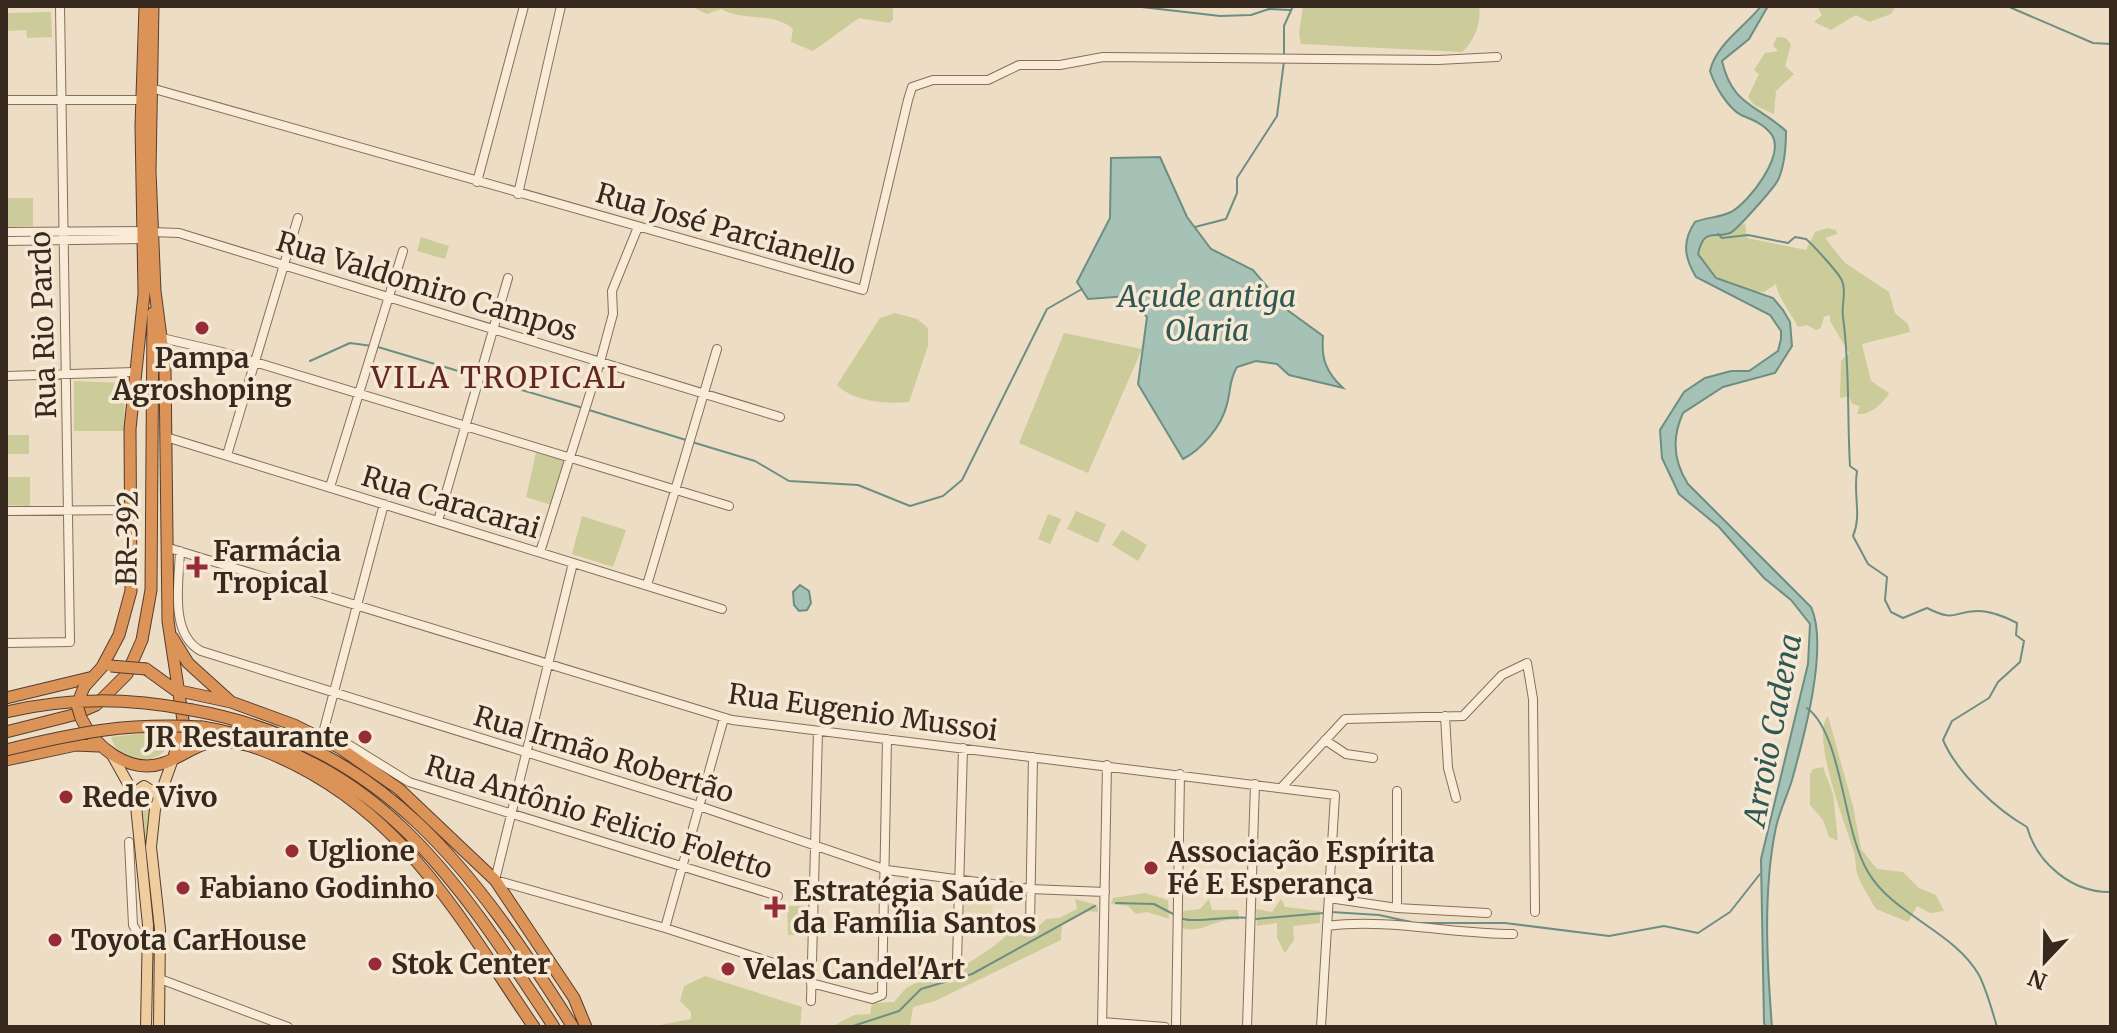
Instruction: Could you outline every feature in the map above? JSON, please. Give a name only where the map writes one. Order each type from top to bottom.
[{"type":"highway","name":"BR-392","points":[[145,6],[142,100],[146,234],[153,261],[162,338],[174,550],[168,621],[175,690],[184,727],[173,759]]},
{"type":"highway","name":"BR-392","points":[[107,666],[128,611],[134,372],[144,294],[153,6]]},
{"type":"highway","name":"BR-392","points":[[6,732],[73,715],[96,705],[127,674],[142,640],[151,590],[153,261]]},
{"type":"highway","points":[[168,621],[178,649],[188,663],[231,702]]},
{"type":"highway","points":[[6,698],[87,682],[107,666],[146,669],[175,690],[231,702],[323,734],[399,789],[495,880],[562,979],[586,1027]]},
{"type":"highway","points":[[87,682],[77,705],[81,718],[98,746],[112,755],[142,765],[173,759],[210,743],[243,745],[305,771],[355,803],[400,842],[429,873],[534,1027]]},
{"type":"highway","points":[[6,712],[59,702],[122,698],[192,710],[297,739],[332,757],[406,811],[446,849],[542,978],[573,1027]]},
{"type":"highway","points":[[6,750],[89,730],[142,724],[202,727],[249,736],[291,750],[325,768],[374,803],[437,862],[476,910],[554,1027]]},
{"type":"highway","points":[[6,760],[76,745],[98,746]]},
{"type":"main road","points":[[112,755],[134,793],[148,925],[146,1027]]},
{"type":"main road","points":[[159,1027],[160,929],[151,847],[160,796],[173,759]]},
{"type":"main road","points":[[134,793],[144,786],[160,796]]},
{"type":"street","name":"Rua Rio Pardo","points":[[6,643],[70,642],[60,6]]},
{"type":"street","points":[[477,182],[524,6]]},
{"type":"street","points":[[518,194],[561,6]]},
{"type":"street","name":"Rua José Parcianello","points":[[151,88],[863,290],[912,87],[933,80],[988,80],[1019,65],[1060,65],[1103,57],[1438,60],[1497,57]]},
{"type":"street","points":[[6,100],[142,100]]},
{"type":"street","points":[[227,455],[298,218]]},
{"type":"street","points":[[540,552],[600,362],[613,314],[612,291],[638,227]]},
{"type":"street","points":[[6,241],[116,230],[146,234]]},
{"type":"street","points":[[104,239],[116,230]]},
{"type":"street","points":[[6,232],[104,239],[146,234]]},
{"type":"street","name":"Rua Valdomiro Campos","points":[[146,234],[179,233],[780,417]]},
{"type":"street","points":[[330,487],[403,251]]},
{"type":"street","points":[[438,521],[508,278]]},
{"type":"street","points":[[162,338],[256,362],[729,506]]},
{"type":"street","points":[[647,585],[717,349]]},
{"type":"street","points":[[6,376],[134,372]]},
{"type":"street","name":"Rua Caracarai","points":[[166,437],[722,609]]},
{"type":"street","points":[[323,734],[384,504]]},
{"type":"street","points":[[6,511],[131,510]]},
{"type":"street","name":"Rua Eugenio Mussoi","points":[[174,550],[724,718],[1335,795],[1328,903]]},
{"type":"street","name":"Rua Irmão Robertão","points":[[174,550],[179,617],[193,646],[699,806],[887,870],[1030,889],[1105,892]]},
{"type":"street","points":[[573,563],[529,753],[495,880],[665,928],[872,999],[882,995],[887,870],[887,739]]},
{"type":"street","points":[[1281,788],[1345,719],[1463,716],[1502,675],[1527,663],[1533,699],[1535,912]]},
{"type":"street","points":[[1445,716],[1448,768],[1456,798]]},
{"type":"street","points":[[665,928],[724,718]]},
{"type":"street","points":[[811,1001],[818,731]]},
{"type":"street","name":"Rua Antônio Felicio Foletto","points":[[323,734],[409,782],[778,896]]},
{"type":"street","points":[[1325,740],[1346,754],[1373,758]]},
{"type":"street","points":[[957,961],[963,748]]},
{"type":"street","points":[[1030,925],[1033,757]]},
{"type":"street","points":[[1107,765],[1102,1024],[1165,1027]]},
{"type":"street","points":[[1176,1027],[1180,774]]},
{"type":"street","points":[[1247,1027],[1255,784]]},
{"type":"street","points":[[1397,791],[1397,908]]},
{"type":"street","points":[[129,842],[133,925],[147,951]]},
{"type":"street","points":[[1321,1027],[1328,903],[1487,913]]},
{"type":"street","points":[[1327,923],[1465,934],[1513,934]]},
{"type":"street","points":[[133,925],[148,925]]},
{"type":"street","points":[[160,979],[288,1027]]},
{"type":"shaded area","points":[[965,901],[993,903],[992,915],[964,912]]},
{"type":"green space","points":[[690,6],[893,6],[893,20],[889,23],[859,18],[813,51],[791,42],[793,29],[776,20],[721,9],[707,14]]},
{"type":"green space","points":[[1303,6],[1479,6],[1479,19],[1473,37],[1462,52],[1301,44],[1299,33]]},
{"type":"green space","points":[[1817,6],[1896,6],[1891,14],[1869,22],[1856,15],[1831,30],[1814,22],[1822,15]]},
{"type":"green space","points":[[51,12],[52,37],[27,38],[26,30],[6,31],[6,13]]},
{"type":"green space","points":[[1777,37],[1786,38],[1791,45],[1785,66],[1794,74],[1776,91],[1774,114],[1754,105],[1748,97],[1759,74],[1754,70],[1765,53],[1778,51],[1773,45]]},
{"type":"green space","points":[[6,198],[33,198],[33,226],[6,227]]},
{"type":"green space","points":[[1745,223],[1747,238],[1806,250],[1815,232],[1827,228],[1836,230],[1837,234],[1825,238],[1845,263],[1889,292],[1895,313],[1908,324],[1910,332],[1862,344],[1871,381],[1889,393],[1875,408],[1857,414],[1860,406],[1852,404],[1849,396],[1840,398],[1841,361],[1849,353],[1830,321],[1830,315],[1824,317],[1821,328],[1816,330],[1807,325],[1798,327],[1782,301],[1776,284],[1764,292],[1744,289],[1717,277],[1703,263],[1698,254],[1705,239],[1729,232]]},
{"type":"green space","points":[[421,237],[449,246],[445,259],[417,251]]},
{"type":"green space","points":[[895,313],[917,319],[928,328],[928,346],[909,402],[871,401],[844,391],[837,385],[880,318]]},
{"type":"green space","points":[[1064,333],[1142,349],[1088,473],[1019,443]]},
{"type":"green space","points":[[74,381],[124,383],[125,431],[74,431]]},
{"type":"green space","points":[[6,435],[29,435],[29,454],[6,454]]},
{"type":"green space","points":[[536,453],[564,460],[551,505],[526,497]]},
{"type":"green space","points":[[6,477],[30,477],[30,506],[6,505]]},
{"type":"green space","points":[[1076,511],[1106,524],[1098,543],[1067,529]]},
{"type":"green space","points":[[1048,514],[1061,519],[1050,544],[1038,539]]},
{"type":"green space","points":[[582,516],[626,530],[613,567],[572,554]]},
{"type":"green space","points":[[1122,530],[1147,545],[1138,561],[1112,545]]},
{"type":"green space","points":[[1828,716],[1853,806],[1861,849],[1877,869],[1903,872],[1919,888],[1936,895],[1944,911],[1930,913],[1917,906],[1908,922],[1876,909],[1857,873],[1854,852],[1826,761],[1823,742]]},
{"type":"green space","points":[[179,733],[164,752],[144,761],[125,757],[111,737]]},
{"type":"green space","points":[[1823,767],[1833,794],[1838,841],[1829,837],[1823,820],[1810,805],[1810,774],[1813,769]]},
{"type":"green space","points":[[143,792],[155,797],[147,837],[157,961],[153,961],[150,895],[139,795]]},
{"type":"green space","points":[[1145,893],[1168,900],[1169,919],[1147,912],[1136,914],[1128,906],[1111,904],[1113,898]]},
{"type":"green space","points":[[1075,899],[1097,905],[1098,912],[1083,911],[1062,925],[1061,940],[935,1001],[913,1007],[910,1027],[831,1027],[854,1015],[870,1014],[872,1003],[894,1002],[906,988],[916,983],[918,972],[929,977],[947,974],[983,954],[1009,933],[1029,930],[1046,919],[1059,918],[1077,909]]},
{"type":"green space","points":[[1209,899],[1212,910],[1238,910],[1239,920],[1189,930],[1182,928],[1183,911],[1200,909]]},
{"type":"green space","points":[[1281,899],[1285,907],[1320,911],[1320,923],[1293,926],[1294,940],[1285,953],[1277,938],[1277,923],[1257,926],[1256,909],[1272,912]]},
{"type":"green space","points":[[787,906],[803,906],[804,934],[788,935]]},
{"type":"green space","points":[[705,976],[802,1007],[800,1027],[650,1027],[691,1019],[691,1012],[680,1001],[684,986]]},
{"type":"water","name":"Arroio Cadena","points":[[1761,6],[1768,6],[1749,39],[1722,61],[1726,76],[1739,95],[1786,131],[1782,168],[1778,180],[1755,209],[1730,233],[1706,237],[1698,254],[1716,278],[1773,298],[1790,322],[1792,346],[1775,373],[1723,387],[1683,413],[1677,431],[1676,449],[1679,467],[1688,484],[1811,607],[1816,624],[1813,692],[1792,780],[1776,825],[1771,856],[1767,929],[1772,1027],[1766,1027],[1764,1023],[1761,859],[1808,664],[1810,624],[1791,600],[1764,578],[1719,527],[1679,494],[1662,458],[1660,430],[1684,392],[1705,378],[1731,371],[1749,371],[1778,351],[1781,339],[1781,331],[1770,315],[1696,277],[1686,249],[1695,222],[1726,214],[1738,207],[1763,178],[1774,154],[1772,135],[1762,125],[1731,107],[1710,71],[1724,44]]},
{"type":"water","name":"Açude antiga Olaria","points":[[1160,157],[1187,217],[1211,249],[1253,270],[1286,309],[1323,336],[1326,365],[1343,388],[1289,375],[1277,364],[1256,361],[1237,367],[1221,421],[1204,443],[1183,459],[1138,384],[1147,317],[1128,296],[1088,299],[1077,282],[1110,218],[1111,158]]},
{"type":"water","points":[[800,585],[809,591],[811,603],[807,610],[799,611],[794,605],[793,592]]},
{"type":"waterway","points":[[1133,6],[1220,16],[1251,15],[1269,9],[1290,10]]},
{"type":"waterway","points":[[1284,55],[1284,26],[1293,6]]},
{"type":"waterway","points":[[2007,6],[2093,43],[2111,44]]},
{"type":"waterway","points":[[1195,227],[1226,219],[1237,193],[1237,178],[1277,116],[1284,61]]},
{"type":"waterway","points":[[1718,234],[1722,238],[1748,235],[1788,243],[1795,237],[1806,239],[1840,277],[1844,290],[1850,466],[1857,471],[1857,520],[1853,536],[1868,564],[1887,577],[1885,600],[1891,612],[1903,618],[1927,608],[1949,616],[1983,611],[2017,623],[2016,635],[2024,641],[2020,662],[1998,682],[1989,698],[1952,721],[1943,740],[1949,753],[1979,790],[2027,827],[2048,864],[2083,887],[2111,892]]},
{"type":"waterway","points":[[692,442],[755,461],[789,481],[858,485],[910,506],[943,496],[962,480],[1047,309],[1082,289]]},
{"type":"waterway","points":[[310,361],[350,343],[372,346]]},
{"type":"waterway","points":[[378,347],[475,376]]},
{"type":"waterway","points":[[481,378],[583,408]]},
{"type":"waterway","points":[[589,410],[686,440]]},
{"type":"waterway","points":[[1807,708],[1819,721],[1828,739],[1859,854],[1868,872],[1892,900],[1955,946],[1968,960],[1982,981],[1997,1027]]},
{"type":"waterway","points":[[1422,923],[1505,923],[1609,936],[1664,926],[1698,933],[1730,912],[1760,874]]},
{"type":"waterway","points":[[1116,903],[1154,904],[1175,915]]},
{"type":"waterway","points":[[850,1027],[899,1011],[921,989],[972,974],[1095,906]]},
{"type":"waterway","points":[[1331,912],[1379,915],[1411,922]]},
{"type":"waterway","points":[[1256,919],[1324,913]]},
{"type":"waterway","points":[[1181,918],[1249,918]]},
{"type":"place","name":"Pampa Agroshoping","points":[[202,328]]},
{"type":"place","name":"Farmácia Tropical","points":[[197,567]]},
{"type":"place","name":"JR Restaurante","points":[[365,737]]},
{"type":"place","name":"Rede Vivo","points":[[66,797]]},
{"type":"place","name":"Uglione","points":[[292,851]]},
{"type":"place","name":"Associação Espírita Fé E Esperança","points":[[1151,868]]},
{"type":"place","name":"Fabiano Godinho","points":[[183,888]]},
{"type":"place","name":"Estratégia Saúde da Família Santos","points":[[775,907]]},
{"type":"place","name":"Toyota CarHouse","points":[[55,940]]},
{"type":"place","name":"Stok Center","points":[[375,964]]},
{"type":"place","name":"Velas Candel'Art","points":[[728,969]]},
{"type":"district","name":"VILA TROPICAL","points":[[499,378]]}]
